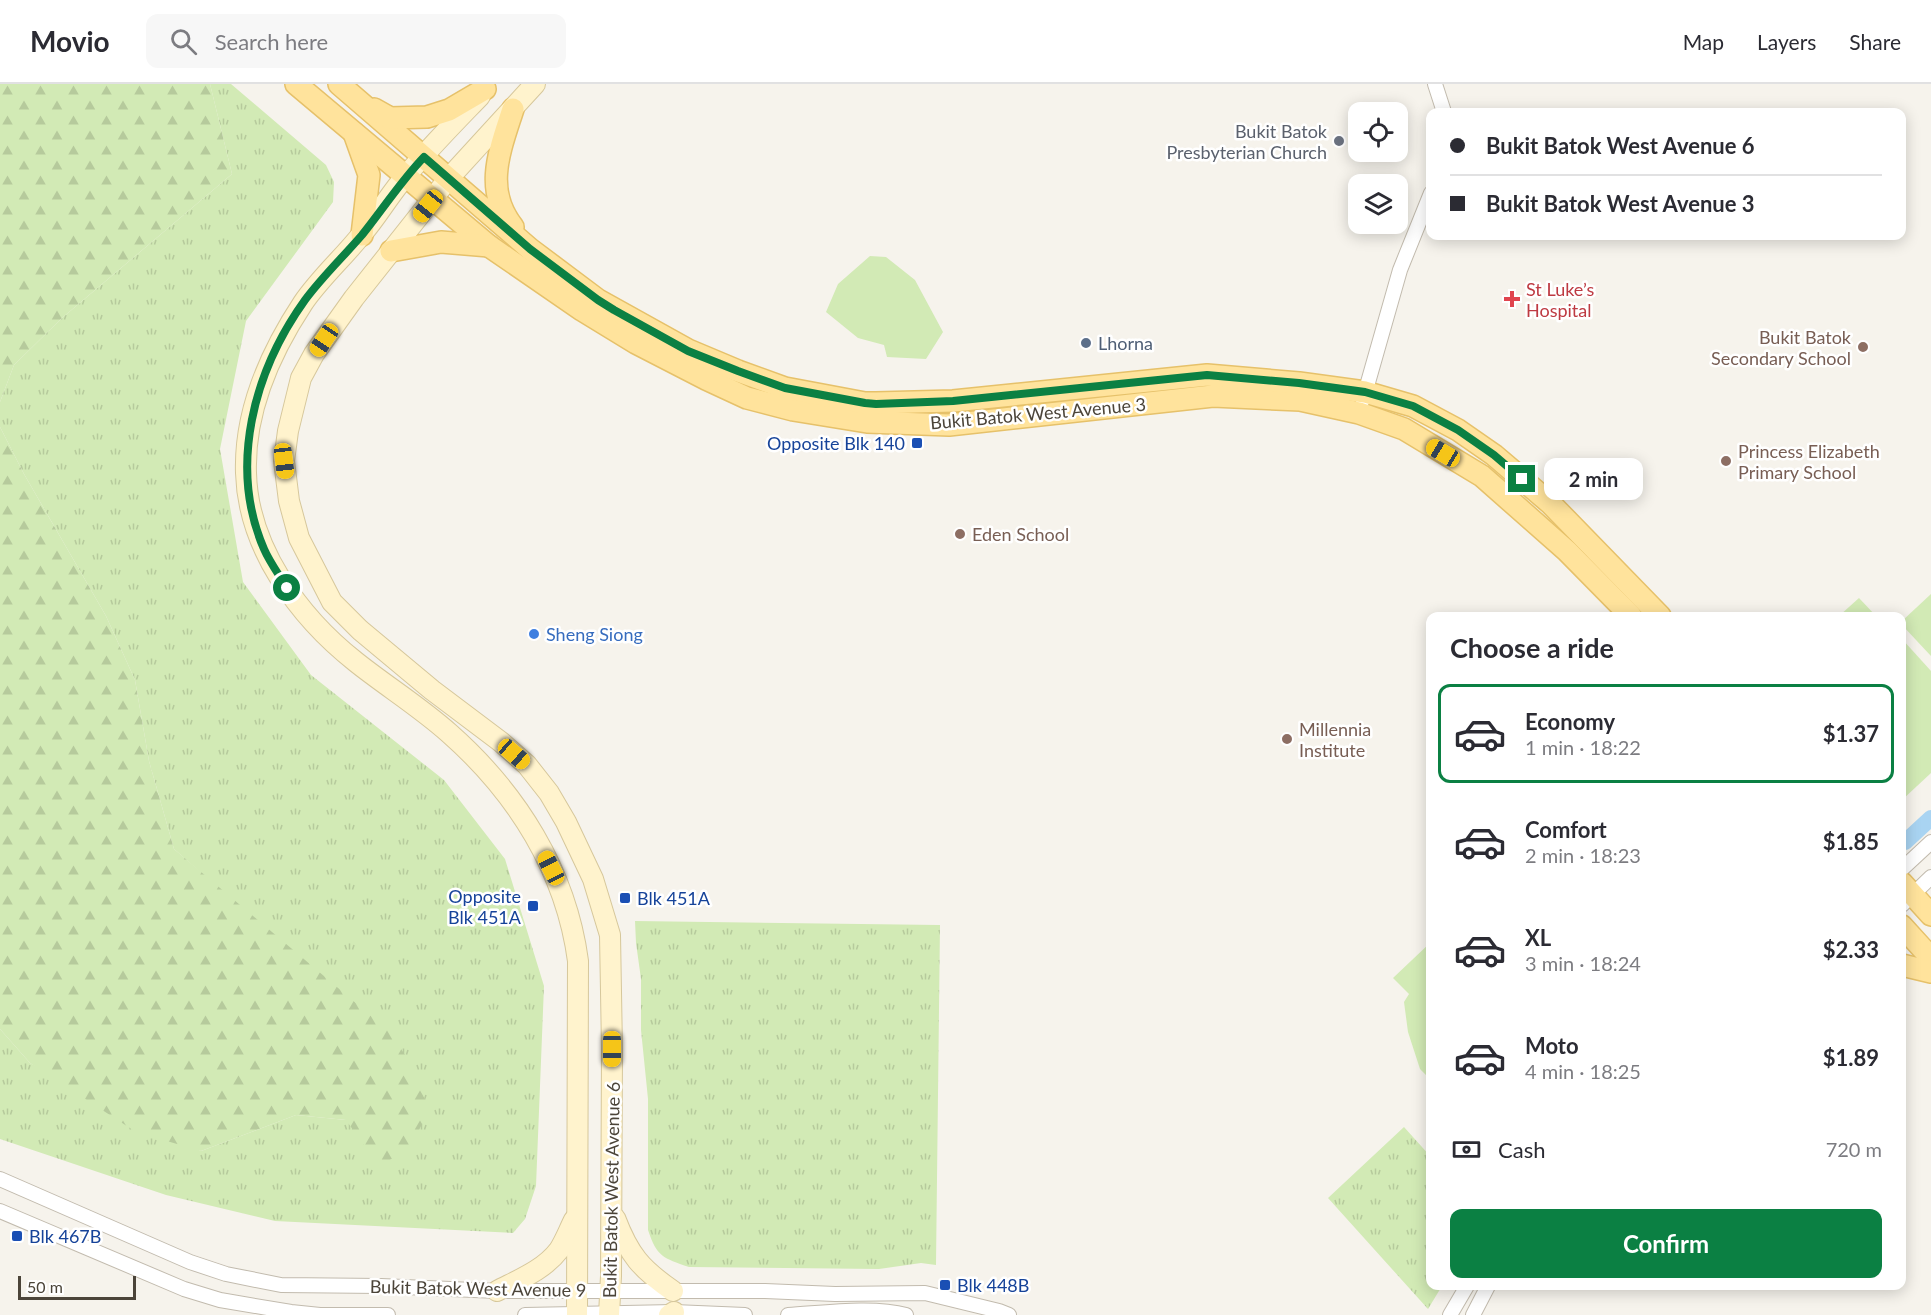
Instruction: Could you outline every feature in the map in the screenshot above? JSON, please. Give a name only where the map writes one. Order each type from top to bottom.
[{"type":"main road","name":"Bukit Batok West Avenue 3","points":[[296,84],[489,246],[582,310],[646,348],[747,398],[814,414],[867,422],[949,425],[1213,396],[1300,400],[1359,413],[1404,429],[1482,476],[1567,551],[1627,612]]},
{"type":"main road","name":"Bukit Batok West Avenue 3","points":[[339,84],[530,249],[598,300],[688,351],[785,388],[865,403],[953,401],[1207,375],[1299,383],[1365,392],[1413,406],[1458,430],[1494,455],[1550,503],[1656,612]]},
{"type":"main road","points":[[358,100],[390,118],[427,117],[449,110],[488,87]]},
{"type":"main road","points":[[513,109],[496,163],[496,185],[504,216],[530,249]]},
{"type":"main road","points":[[354,133],[369,175],[362,235]]},
{"type":"main road","points":[[391,251],[441,242],[489,246]]},
{"type":"main road","points":[[1906,895],[1931,915]]},
{"type":"main road","points":[[1906,930],[1931,958]]},
{"type":"main road","points":[[1906,966],[1931,972]]},
{"type":"street","name":"Bukit Batok West Avenue 6","points":[[535,84],[449,178],[314,354],[302,378],[288,431],[284,461],[289,501],[299,538],[332,602],[360,630],[527,765],[549,793],[582,852],[593,879],[610,935],[612,1049],[609,1314]]},
{"type":"street","points":[[1436,84],[1443,108]]},
{"type":"street","name":"Bukit Batok West Avenue 6","points":[[488,87],[406,176],[362,235],[304,302],[266,369],[251,421],[246,454],[246,477],[251,505],[264,550],[297,604],[354,661],[449,733],[487,771],[522,813],[551,868],[569,914],[579,961],[577,1314]]},
{"type":"street","points":[[1359,413],[1400,270],[1426,205]]},
{"type":"street","points":[[1906,865],[1931,842]]},
{"type":"street","points":[[1906,893],[1931,877]]},
{"type":"street","name":"Bukit Batok West Avenue 9","points":[[0,1179],[189,1262],[226,1274],[281,1285],[497,1291],[925,1293],[1009,1315]]},
{"type":"street","points":[[611,1208],[624,1242],[632,1255],[650,1274],[673,1291]]},
{"type":"street","name":"Bukit Batok West Avenue 9","points":[[0,1211],[184,1289],[220,1300],[262,1311],[320,1315],[388,1315]]},
{"type":"street","points":[[497,1291],[530,1274],[559,1251],[577,1212]]},
{"type":"street","points":[[1450,1315],[1465,1290]]},
{"type":"street","points":[[1473,1315],[1486,1290]]},
{"type":"street","points":[[788,1315],[896,1312],[906,1315]]},
{"type":"street","name":"Bukit Batok West Avenue 9","points":[[525,1315],[672,1313],[745,1315]]},
{"type":"green space","points":[[0,84],[210,84],[232,174],[62,318],[14,365],[0,402]]},
{"type":"green space","points":[[210,84],[231,84],[326,165],[334,182],[333,202],[246,321],[220,449],[243,582],[311,675],[444,780],[505,859],[544,986],[536,1186],[525,1219],[513,1233],[275,1221],[166,1195],[0,1139],[0,1029],[30,1063],[201,1151],[296,1115],[346,1120],[238,905],[174,849],[149,761],[135,680],[106,616],[24,474],[0,427],[0,402],[14,365],[62,318],[232,174]]},
{"type":"green space","points":[[870,256],[886,257],[915,280],[943,332],[926,359],[887,357],[884,345],[858,338],[826,312],[838,284]]},
{"type":"green space","points":[[0,427],[24,474],[106,616],[135,680],[149,761],[174,849],[390,1032],[418,1075],[428,1112],[410,1145],[397,1156],[378,1165],[346,1120],[296,1115],[201,1151],[136,1132],[30,1063],[0,1029]]},
{"type":"green space","points":[[1931,594],[1931,656],[1906,629],[1906,617]]},
{"type":"green space","points":[[1859,598],[1872,612],[1843,612]]},
{"type":"green space","points":[[1906,643],[1931,671],[1931,773],[1906,796]]},
{"type":"green space","points":[[635,921],[940,925],[936,1265],[921,1263],[879,1269],[689,1267],[667,1258],[658,1251],[648,1230],[648,1099],[641,1030],[641,979]]},
{"type":"green space","points":[[1426,947],[1426,1075],[1420,1069],[1408,1032],[1404,1002],[1409,994],[1393,978]]},
{"type":"green space","points":[[1404,1127],[1426,1151],[1426,1290],[1440,1290],[1428,1309],[1328,1198]]},
{"type":"waterway","points":[[1906,841],[1931,818]]},
{"type":"place","name":"Bukit Batok Presbyterian Church","points":[[1339,141]]},
{"type":"place","name":"St Luke’s Hospital","points":[[1512,299]]},
{"type":"place","name":"Lhorna","points":[[1086,343]]},
{"type":"place","name":"Bukit Batok Secondary School","points":[[1863,347]]},
{"type":"place","name":"Opposite Blk 140","points":[[917,443]]},
{"type":"place","name":"Princess Elizabeth Primary School","points":[[1726,461]]},
{"type":"place","name":"Eden School","points":[[960,534]]},
{"type":"place","name":"Sheng Siong","points":[[534,634]]},
{"type":"place","name":"Millennia Institute","points":[[1287,739]]},
{"type":"place","name":"Blk 451A","points":[[625,898]]},
{"type":"place","name":"Opposite Blk 451A","points":[[533,906]]},
{"type":"place","name":"Blk 467B","points":[[17,1236]]},
{"type":"place","name":"Blk 448B","points":[[945,1285]]},
{"type":"route","points":[[287,588],[264,550],[251,505],[246,477],[249,431],[266,369],[304,302],[362,235],[400,183],[424,157],[530,249],[598,300],[688,351],[785,388],[876,404],[953,401],[1207,375],[1299,383],[1365,392],[1413,406],[1458,430],[1494,455],[1522,479]]}]
